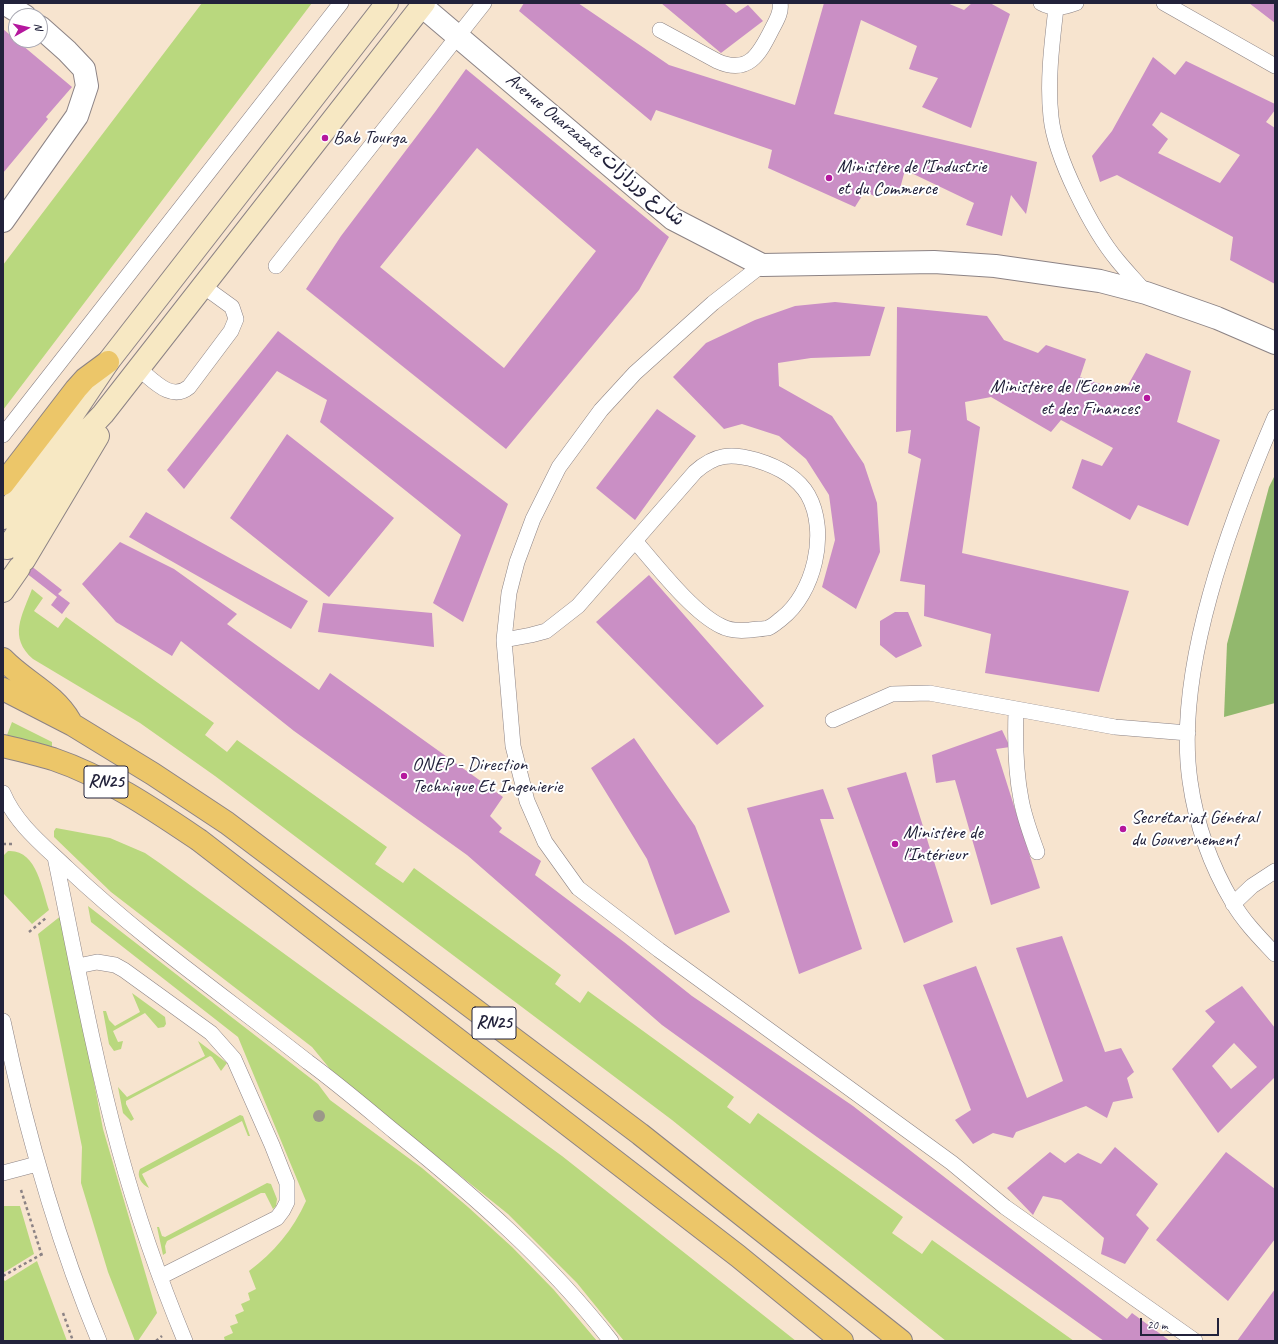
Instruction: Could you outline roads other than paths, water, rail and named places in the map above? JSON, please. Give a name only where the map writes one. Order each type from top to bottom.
[{"type":"main road","points":[[3,518],[108,362],[387,3]]},
{"type":"main road","points":[[3,591],[17,558],[94,443],[104,414],[422,4]]},
{"type":"main road","points":[[3,484],[80,384],[108,362]]},
{"type":"main road","points":[[3,659],[20,675],[52,697],[73,725]]},
{"type":"main road","name":"RN25","points":[[6,692],[73,725],[227,822],[640,1134],[901,1341]]},
{"type":"main road","name":"RN25","points":[[3,746],[54,760],[105,781],[153,808],[199,840],[738,1256],[842,1341]]},
{"type":"street","name":"Avenue Ouarzazate شارع ورزازات","points":[[422,4],[673,219],[762,264],[934,262],[995,266],[1100,281],[1146,293],[1217,318],[1275,343]]},
{"type":"street","points":[[3,221],[78,116],[86,86],[84,69],[67,50],[48,34]]},
{"type":"lane","points":[[3,435],[107,299],[341,3]]},
{"type":"lane","points":[[276,266],[484,3]]},
{"type":"lane","points":[[660,30],[726,66],[736,67],[746,64],[754,59],[762,48],[780,12],[780,3]]},
{"type":"lane","points":[[1041,3],[1050,8],[1062,8],[1076,3]]},
{"type":"lane","points":[[1164,3],[1275,66]]},
{"type":"lane","points":[[1056,8],[1050,80],[1051,116],[1055,142],[1072,182],[1101,238],[1117,261],[1146,293]]},
{"type":"lane","points":[[762,264],[713,303],[635,373],[601,410],[559,467],[533,519],[517,562],[509,593],[504,640],[513,746],[527,800],[545,842],[578,888],[625,925],[952,1163],[1005,1207],[1195,1341]]},
{"type":"lane","points":[[139,369],[165,390],[171,392],[184,391],[189,387],[231,331],[236,319],[232,307],[203,286]]},
{"type":"lane","points":[[1275,417],[1248,479],[1204,620],[1193,679],[1188,733],[1190,780],[1198,821],[1207,848],[1233,904],[1258,936],[1275,954]]},
{"type":"lane","points":[[504,640],[531,636],[546,630],[559,622],[578,606],[695,472],[705,463],[718,457],[739,455],[776,466],[792,478],[807,495],[814,515],[817,541],[815,565],[803,593],[788,613],[769,627],[739,631],[721,626],[697,610],[635,541]]},
{"type":"lane","points":[[833,720],[892,694],[929,693],[1115,728],[1188,733]]},
{"type":"lane","points":[[1016,710],[1015,743],[1017,774],[1021,800],[1037,852]]},
{"type":"lane","points":[[3,793],[10,810],[55,857],[94,893],[142,934],[309,1062],[467,1191],[542,1262],[611,1341]]},
{"type":"lane","points":[[55,857],[102,1078],[119,1148],[160,1277],[185,1341]]},
{"type":"lane","points":[[1233,904],[1252,886],[1275,872]]},
{"type":"lane","points":[[78,966],[97,962],[106,963],[124,970],[211,1033],[223,1044],[234,1059],[246,1082],[287,1184],[287,1202],[277,1218],[160,1277]]},
{"type":"lane","points":[[3,1021],[37,1164],[65,1249],[99,1341]]},
{"type":"lane","points":[[3,1172],[37,1164]]},
{"type":"place","name":"Bab Tourga","points":[[325,138]]},
{"type":"place","name":"Ministère de l’Industrie et du Commerce","points":[[829,178]]},
{"type":"place","name":"Ministère de l'Economie et des Finances","points":[[1147,398]]},
{"type":"place","name":"ONEP - Direction Technique Et Ingenierie","points":[[404,776]]},
{"type":"place","name":"Secrétariat Général du Gouvernement","points":[[1123,829]]},
{"type":"place","name":"Ministère de l'Intérieur","points":[[895,844]]}]
